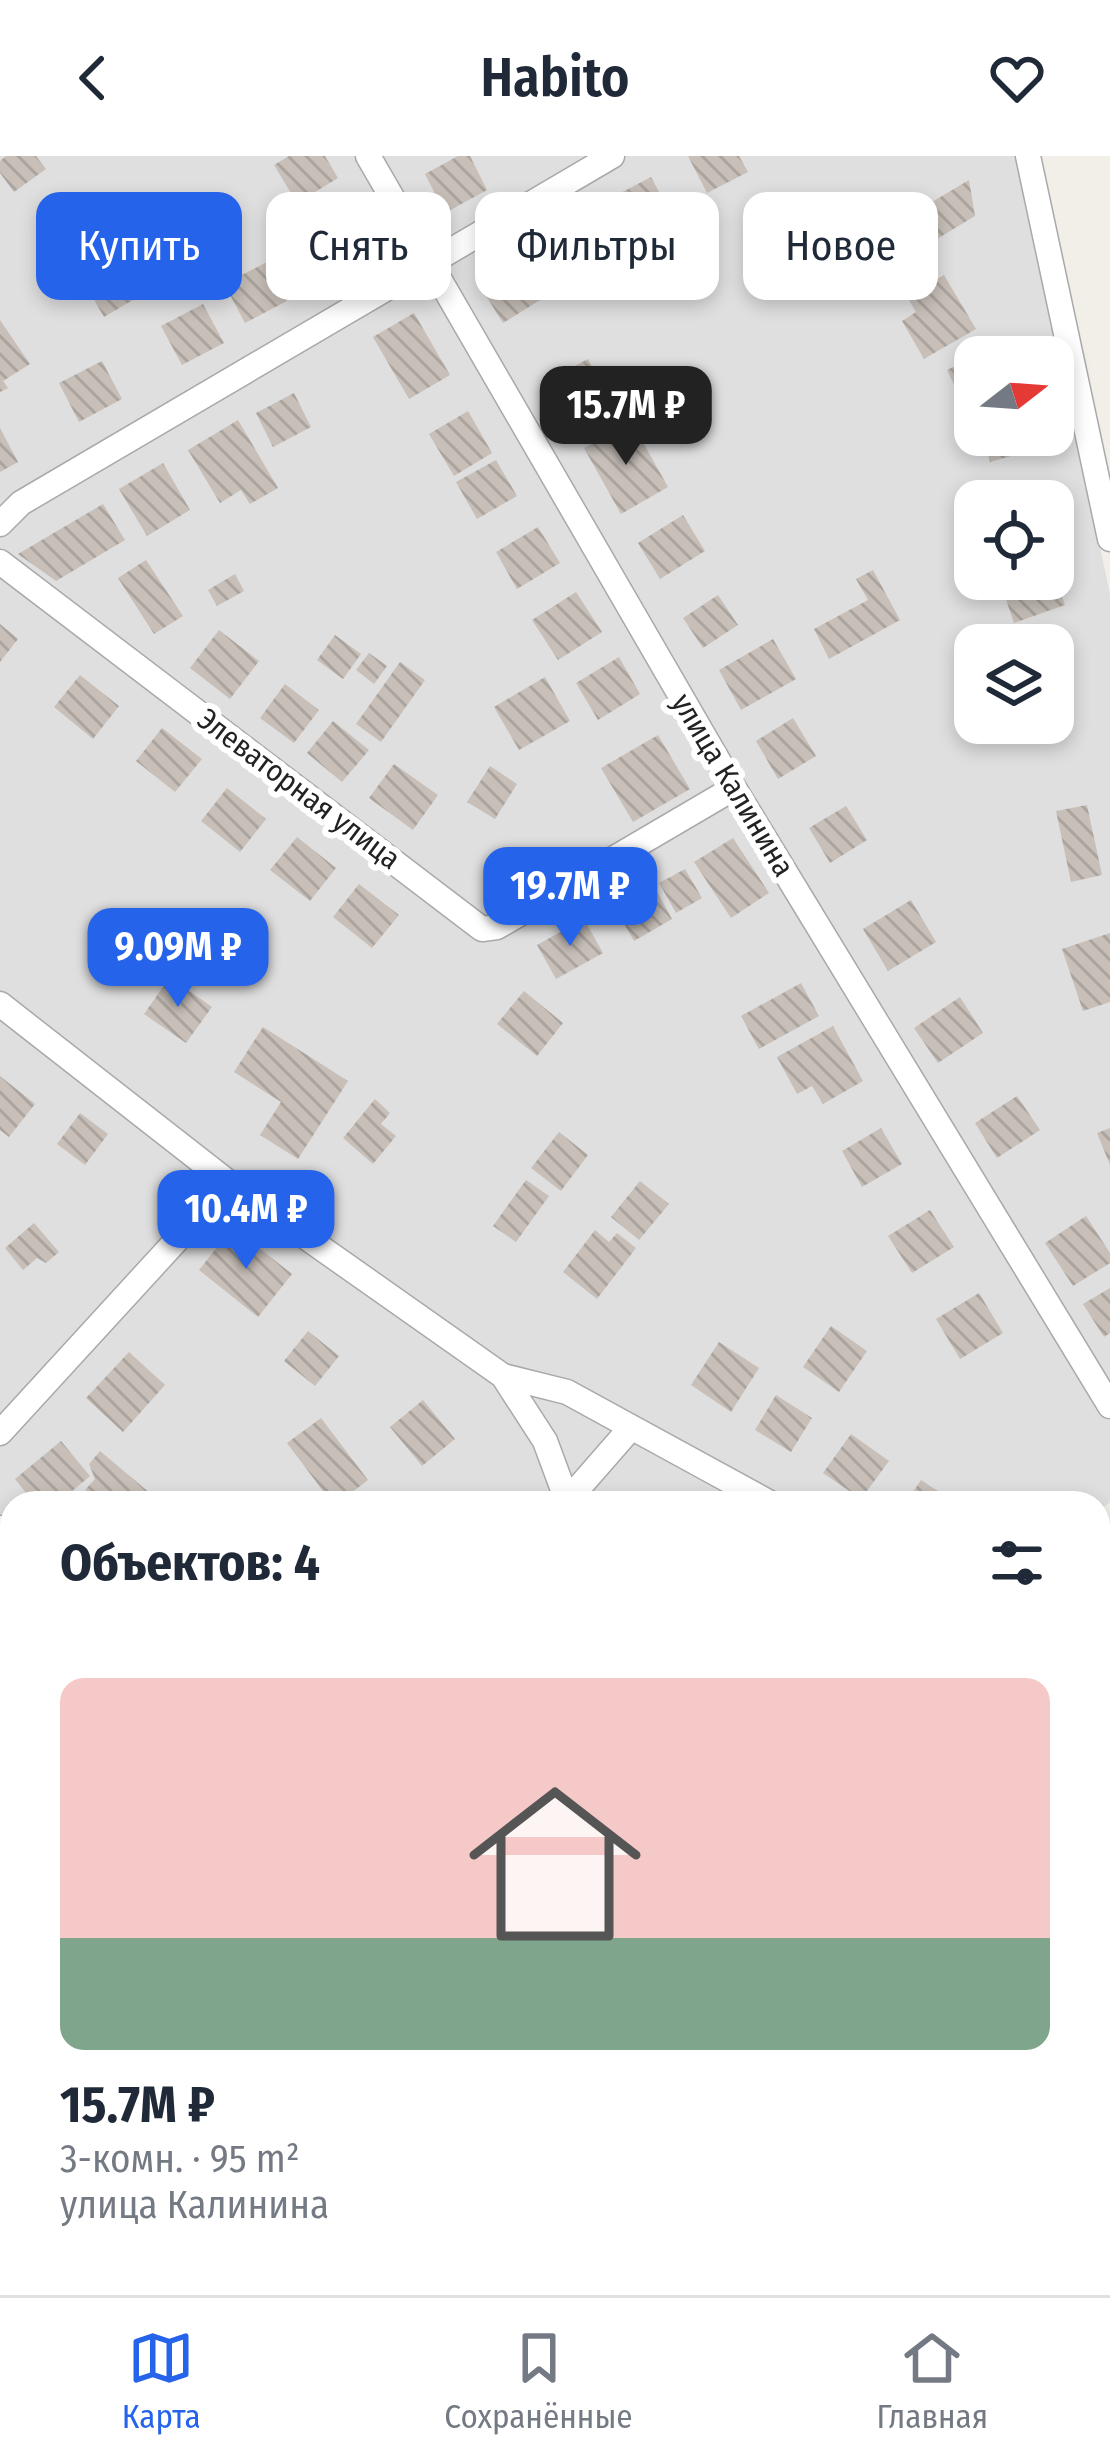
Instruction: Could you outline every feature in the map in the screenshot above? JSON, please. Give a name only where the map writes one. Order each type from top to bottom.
[{"type":"street","name":"улица Калинина","points":[[368,156],[389,192]]},
{"type":"street","points":[[451,251],[612,156]]},
{"type":"street","points":[[1028,156],[1110,539]]},
{"type":"street","name":"улица Калинина","points":[[451,299],[734,788],[1110,1406]]},
{"type":"street","points":[[0,524],[21,503],[367,300]]},
{"type":"street","name":"Элеваторная улица","points":[[0,562],[482,929],[497,927],[734,788]]},
{"type":"street","points":[[0,1004],[229,1183],[503,1376],[567,1392],[628,1430],[747,1491]]},
{"type":"street","points":[[0,1433],[229,1183]]},
{"type":"street","points":[[503,1376],[545,1441],[564,1491]]},
{"type":"street","points":[[577,1491],[628,1430]]},
{"type":"shaded area","points":[[0,156],[1017,156],[1055,336],[954,336],[954,456],[1074,456],[1074,424],[1110,594],[1110,1491],[0,1491]]},
{"type":"building","points":[[6,156],[36,156],[46,169],[14,192],[0,173],[0,161]]},
{"type":"building","points":[[289,156],[325,156],[338,178],[315,192],[290,192],[274,165]]},
{"type":"building","points":[[458,156],[470,156],[487,190],[475,192],[475,197],[451,210],[451,192],[434,192],[425,174]]},
{"type":"building","points":[[688,156],[739,156],[748,172],[706,192]]},
{"type":"building","points":[[651,177],[659,192],[622,192]]},
{"type":"building","points":[[969,180],[975,216],[938,238],[938,198]]},
{"type":"building","points":[[266,263],[266,300],[287,301],[245,323],[233,300],[242,300],[242,275]]},
{"type":"building","points":[[944,275],[976,329],[954,336],[954,342],[924,359],[902,321],[916,312],[909,300],[938,300],[938,279]]},
{"type":"building","points":[[94,300],[133,300],[104,317]]},
{"type":"building","points":[[489,300],[540,300],[503,323]]},
{"type":"building","points":[[203,304],[224,343],[182,365],[161,326]]},
{"type":"building","points":[[414,313],[450,375],[409,399],[373,337]]},
{"type":"building","points":[[0,320],[30,364],[3,381],[8,388],[0,392]]},
{"type":"building","points":[[588,359],[607,396],[567,417],[548,380]]},
{"type":"building","points":[[102,361],[122,399],[79,422],[59,383]]},
{"type":"building","points":[[294,393],[311,427],[273,447],[256,413]]},
{"type":"building","points":[[468,411],[492,453],[454,476],[429,434]]},
{"type":"building","points":[[238,420],[278,488],[250,504],[241,490],[220,503],[188,450]]},
{"type":"building","points":[[631,421],[668,487],[621,514],[584,448]]},
{"type":"building","points":[[0,428],[18,462],[0,472]]},
{"type":"building","points":[[496,460],[517,496],[477,519],[456,482]]},
{"type":"building","points":[[163,463],[190,510],[147,536],[119,489]]},
{"type":"building","points":[[103,504],[125,540],[56,581],[18,554]]},
{"type":"building","points":[[683,515],[705,551],[660,579],[638,543]]},
{"type":"building","points":[[538,527],[560,563],[517,589],[496,552]]},
{"type":"building","points":[[146,560],[183,616],[154,634],[118,578]]},
{"type":"building","points":[[873,570],[900,620],[829,659],[814,629],[868,600],[856,579]]},
{"type":"building","points":[[235,574],[244,591],[217,606],[208,590]]},
{"type":"building","points":[[576,592],[602,632],[558,660],[532,620]]},
{"type":"building","points":[[718,595],[738,625],[703,648],[683,618]]},
{"type":"building","points":[[1006,600],[1063,600],[1065,605],[1014,623]]},
{"type":"building","points":[[0,624],[18,639],[0,662]]},
{"type":"building","points":[[219,630],[259,661],[230,699],[190,668]]},
{"type":"building","points":[[335,635],[361,654],[343,679],[317,660]]},
{"type":"building","points":[[773,639],[796,679],[741,710],[719,670]]},
{"type":"building","points":[[369,653],[387,666],[374,684],[356,670]]},
{"type":"building","points":[[619,657],[640,694],[598,720],[576,683]]},
{"type":"building","points":[[400,662],[425,680],[381,742],[356,724]]},
{"type":"building","points":[[80,675],[119,706],[93,739],[54,707]]},
{"type":"building","points":[[545,677],[570,721],[519,750],[494,707]]},
{"type":"building","points":[[285,684],[319,710],[294,743],[260,718]]},
{"type":"building","points":[[793,718],[816,756],[778,779],[756,741]]},
{"type":"building","points":[[333,721],[369,750],[342,782],[307,753]]},
{"type":"building","points":[[162,728],[202,759],[175,792],[136,761]]},
{"type":"building","points":[[658,735],[690,789],[633,822],[601,768]]},
{"type":"building","points":[[394,764],[438,795],[413,830],[369,798]]},
{"type":"building","points":[[490,766],[517,784],[495,819],[467,802]]},
{"type":"building","points":[[227,788],[266,819],[240,852],[201,821]]},
{"type":"building","points":[[1087,805],[1102,875],[1071,882],[1056,811]]},
{"type":"building","points":[[846,806],[867,840],[830,863],[809,828]]},
{"type":"building","points":[[297,837],[336,868],[310,901],[270,870]]},
{"type":"building","points":[[733,838],[769,893],[731,918],[694,862]]},
{"type":"building","points":[[685,869],[702,898],[676,913],[659,883]]},
{"type":"building","points":[[359,884],[399,915],[372,948],[333,917]]},
{"type":"building","points":[[654,886],[672,919],[634,941],[615,908]]},
{"type":"building","points":[[911,900],[936,942],[888,971],[863,929]]},
{"type":"building","points":[[584,919],[603,953],[556,979],[537,945]]},
{"type":"building","points":[[1110,933],[1110,1002],[1083,1011],[1062,949]]},
{"type":"building","points":[[170,977],[212,1007],[186,1043],[144,1014]]},
{"type":"building","points":[[801,983],[819,1016],[759,1049],[741,1016]]},
{"type":"building","points":[[524,991],[563,1023],[537,1056],[497,1024]]},
{"type":"building","points":[[960,997],[983,1033],[938,1063],[914,1028]]},
{"type":"building","points":[[833,1026],[863,1081],[823,1104],[812,1086],[797,1094],[777,1057]]},
{"type":"building","points":[[263,1027],[348,1081],[298,1159],[260,1135],[281,1102],[234,1072]]},
{"type":"building","points":[[0,1076],[35,1104],[9,1137],[0,1130]]},
{"type":"building","points":[[1017,1096],[1040,1130],[997,1158],[975,1123]]},
{"type":"building","points":[[375,1099],[390,1113],[381,1124],[396,1136],[373,1164],[343,1138]]},
{"type":"building","points":[[80,1113],[108,1134],[85,1165],[57,1144]]},
{"type":"building","points":[[881,1128],[902,1164],[862,1187],[842,1151]]},
{"type":"building","points":[[1110,1128],[1110,1165],[1097,1133]]},
{"type":"building","points":[[559,1132],[588,1155],[561,1191],[531,1168]]},
{"type":"building","points":[[526,1180],[549,1196],[516,1242],[493,1226]]},
{"type":"building","points":[[640,1181],[669,1204],[639,1240],[611,1217]]},
{"type":"building","points":[[930,1210],[954,1247],[912,1273],[888,1236]]},
{"type":"building","points":[[1086,1216],[1110,1253],[1110,1263],[1073,1286],[1045,1243]]},
{"type":"building","points":[[34,1223],[59,1252],[46,1263],[37,1258],[23,1270],[5,1248]]},
{"type":"building","points":[[233,1227],[292,1274],[258,1317],[199,1270]]},
{"type":"building","points":[[595,1230],[609,1242],[617,1233],[636,1248],[597,1299],[563,1272]]},
{"type":"building","points":[[1110,1288],[1110,1333],[1104,1337],[1083,1304]]},
{"type":"building","points":[[979,1293],[1003,1333],[960,1359],[936,1319]]},
{"type":"building","points":[[831,1326],[867,1351],[839,1392],[803,1367]]},
{"type":"building","points":[[308,1331],[339,1356],[315,1386],[284,1361]]},
{"type":"building","points":[[719,1342],[759,1368],[731,1412],[691,1385]]},
{"type":"building","points":[[129,1352],[165,1385],[123,1432],[86,1398]]},
{"type":"building","points":[[776,1395],[812,1418],[791,1452],[755,1430]]},
{"type":"building","points":[[423,1400],[455,1439],[422,1466],[390,1427]]},
{"type":"building","points":[[321,1418],[368,1480],[354,1491],[323,1491],[287,1443]]},
{"type":"building","points":[[851,1434],[889,1461],[867,1491],[849,1491],[823,1473]]},
{"type":"building","points":[[61,1441],[90,1476],[72,1491],[24,1491],[15,1479]]},
{"type":"building","points":[[100,1451],[147,1491],[86,1491],[95,1479],[89,1464]]},
{"type":"building","points":[[921,1480],[938,1491],[914,1491]]}]
